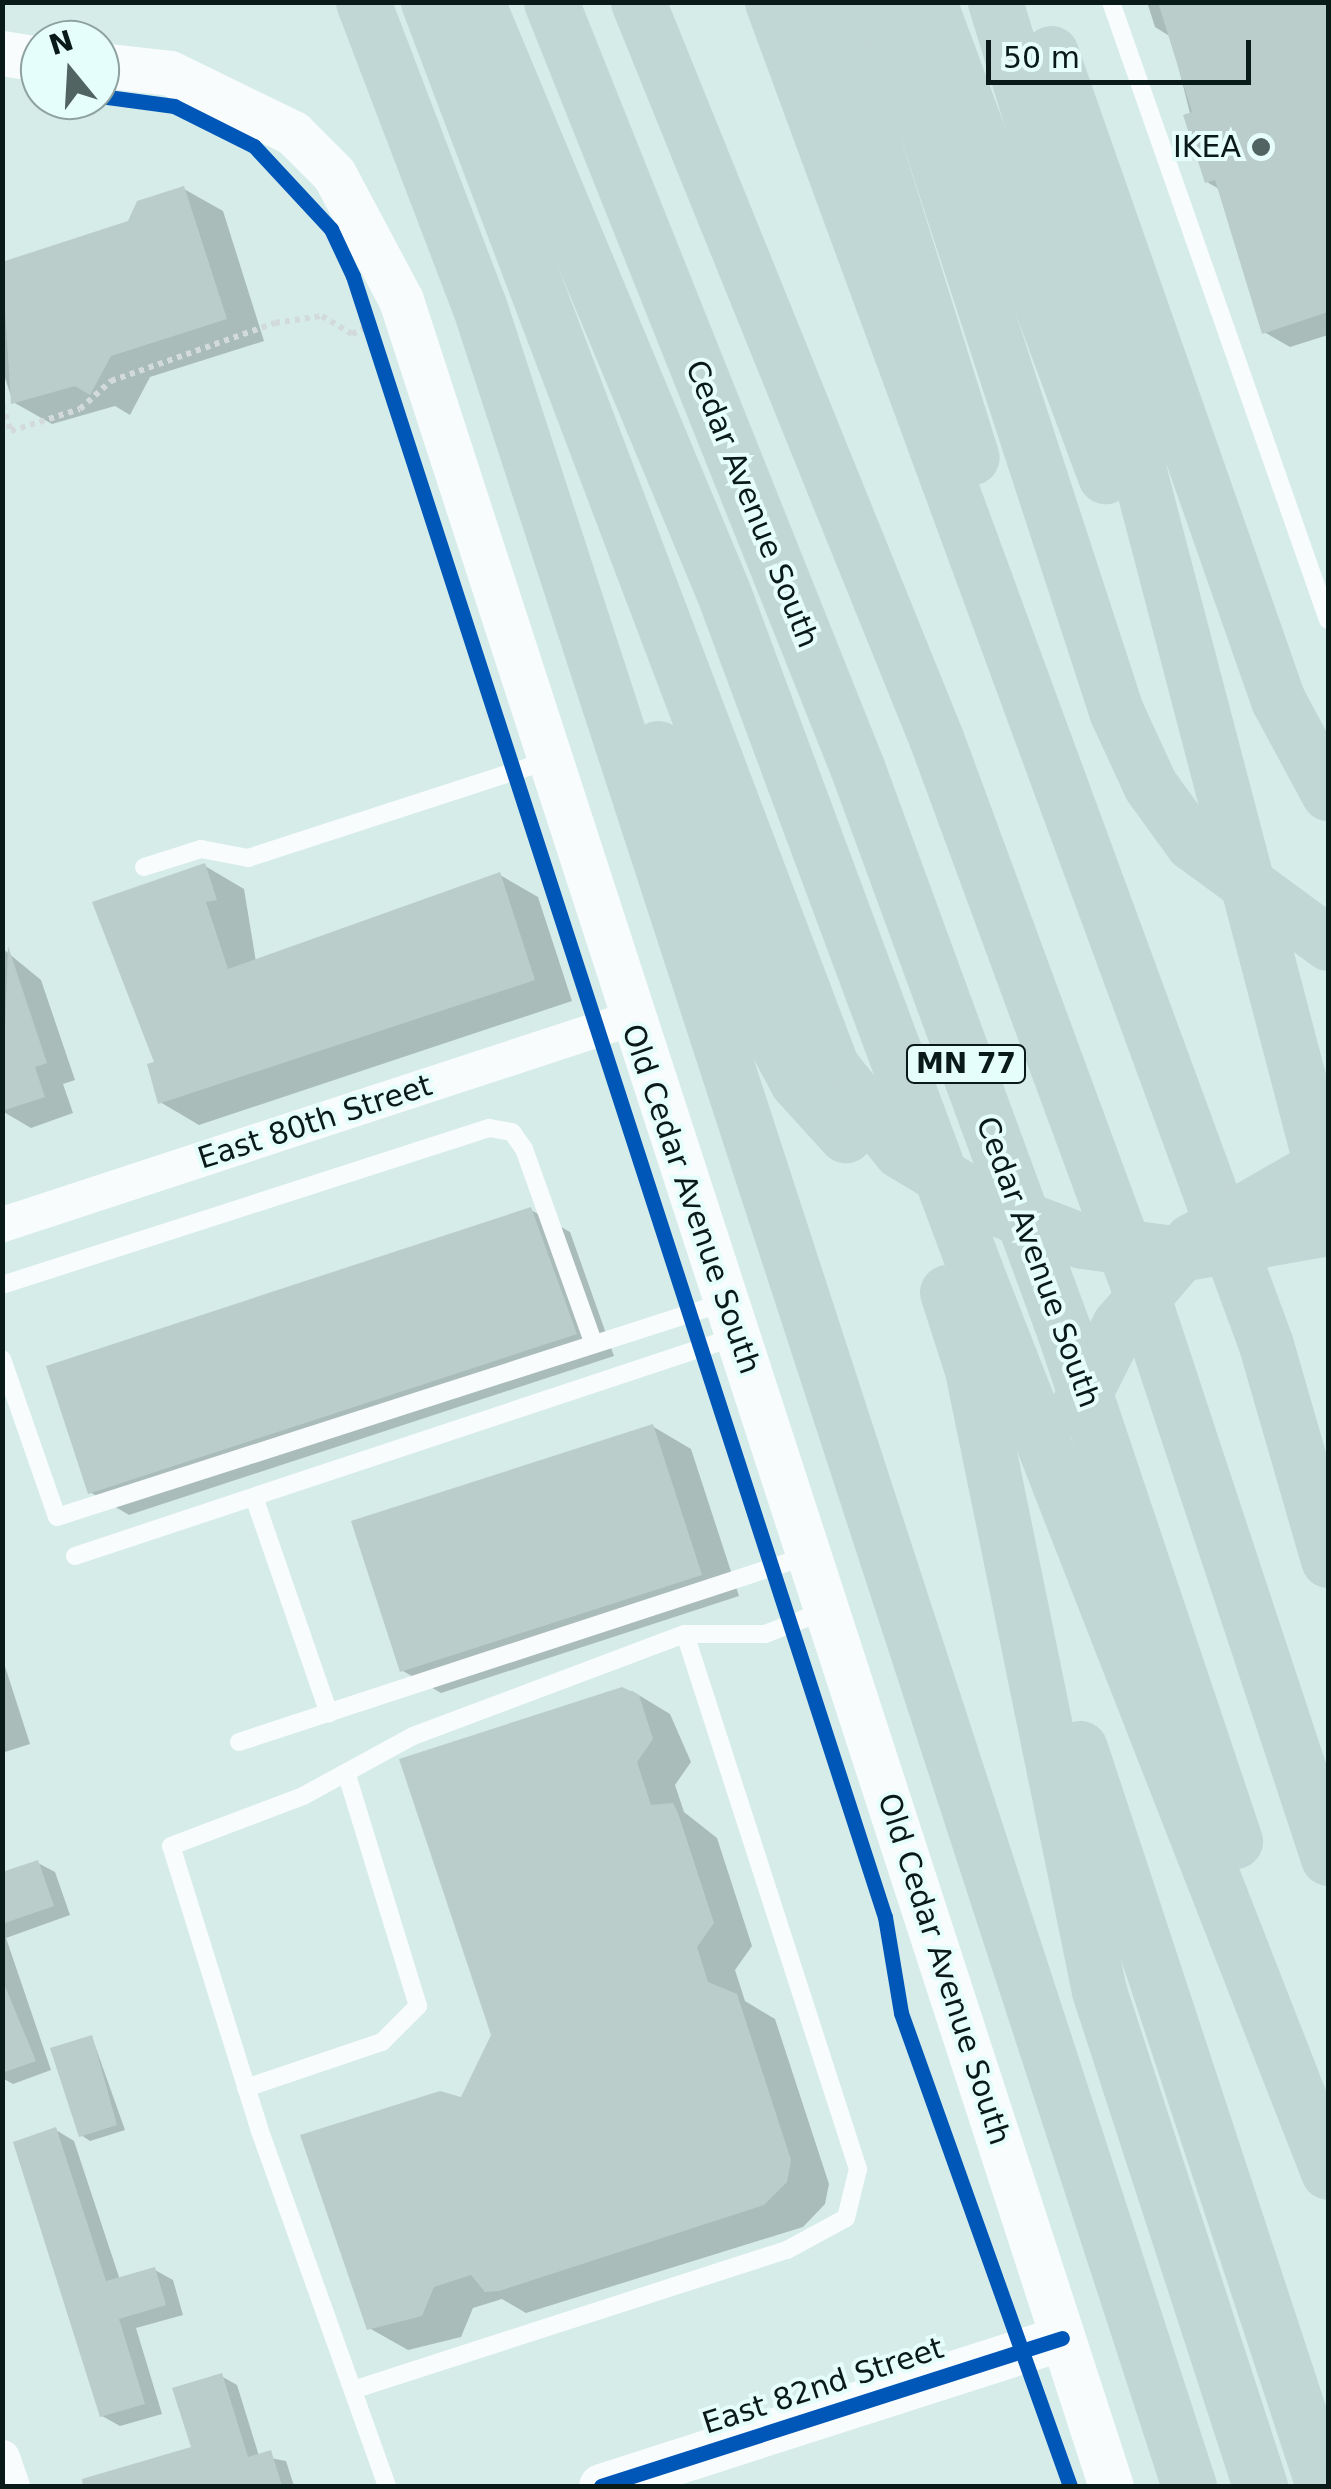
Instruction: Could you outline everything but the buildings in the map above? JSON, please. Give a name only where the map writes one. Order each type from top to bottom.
[{"type":"highway","points":[[363,2],[478,305],[617,636],[732,952],[797,1082],[877,1170],[979,1238],[1079,1271],[1197,1280],[1328,1255]]},
{"type":"highway","points":[[428,2],[832,1067],[900,1151],[991,1206],[1082,1242],[1181,1254],[1328,1228]]},
{"type":"highway","points":[[477,2],[724,594],[970,1256],[1328,2172]]},
{"type":"highway","name":"Cedar Avenue South","points":[[552,2],[857,767],[1064,1330],[1328,2145]]},
{"type":"highway","name":"MN 77","points":[[638,2],[936,738],[1148,1313],[1328,1858]]},
{"type":"highway","points":[[772,2],[1266,1346],[1328,1560]]},
{"type":"highway","points":[[829,2],[1111,919]]},
{"type":"highway","points":[[885,2],[1116,711],[1160,800],[1192,844],[1328,943]]},
{"type":"highway","points":[[929,2],[1107,480],[1264,942]]},
{"type":"highway","points":[[995,2],[1139,471],[1328,1192]]},
{"type":"highway","points":[[1032,2],[1278,700],[1328,793]]},
{"type":"highway","points":[[478,305],[1162,2416],[1188,2486]]},
{"type":"highway","points":[[724,594],[972,1370],[1099,1992],[1260,2486]]},
{"type":"highway","points":[[1322,2486],[1082,1756],[1050,1630],[1046,1556],[1070,1425],[1119,1324],[1191,1240],[1328,1162]]},
{"type":"highway","points":[[1162,2416],[1181,2486]]},
{"type":"street","name":"Old Cedar Avenue South","points":[[120,67],[170,73],[240,100],[293,134],[367,225],[401,300],[628,1019],[811,1555],[1111,2486]]},
{"type":"street","name":"East 80th Street","points":[[2,1224],[628,1019]]},
{"type":"street","name":"East 82nd Street","points":[[600,2486],[1062,2338]]},
{"type":"street","points":[[2,2457],[12,2486]]},
{"type":"lane","points":[[1111,2],[1328,620]]},
{"type":"lane","points":[[144,867],[201,849],[248,858],[546,761]]},
{"type":"lane","points":[[2,1285],[489,1128],[512,1132],[524,1149],[593,1342]]},
{"type":"lane","points":[[2,1359],[57,1517],[593,1342],[732,1319]]},
{"type":"lane","points":[[75,1556],[255,1500],[732,1319]]},
{"type":"lane","points":[[255,1500],[329,1714]]},
{"type":"lane","points":[[239,1742],[811,1555]]},
{"type":"lane","points":[[387,2486],[356,2389],[246,2088],[172,1846],[347,1774],[413,1736],[684,1634],[765,1634],[828,1609]]},
{"type":"lane","points":[[356,2389],[787,2250],[846,2218],[858,2168],[684,1634]]},
{"type":"lane","points":[[246,2088],[382,2042],[418,2006],[347,1774]]},
{"type":"path","points":[[2,405],[11,431],[80,409],[110,380],[275,323],[322,316],[352,334],[368,336],[361,311]]},
{"type":"cycle path","points":[[120,99],[174,106],[254,146],[331,229],[353,276],[885,1917],[901,2013],[1070,2486]]},
{"type":"cycle path","points":[[601,2486],[1062,2338]]},
{"type":"place","name":"IKEA","points":[[1261,147]]}]
